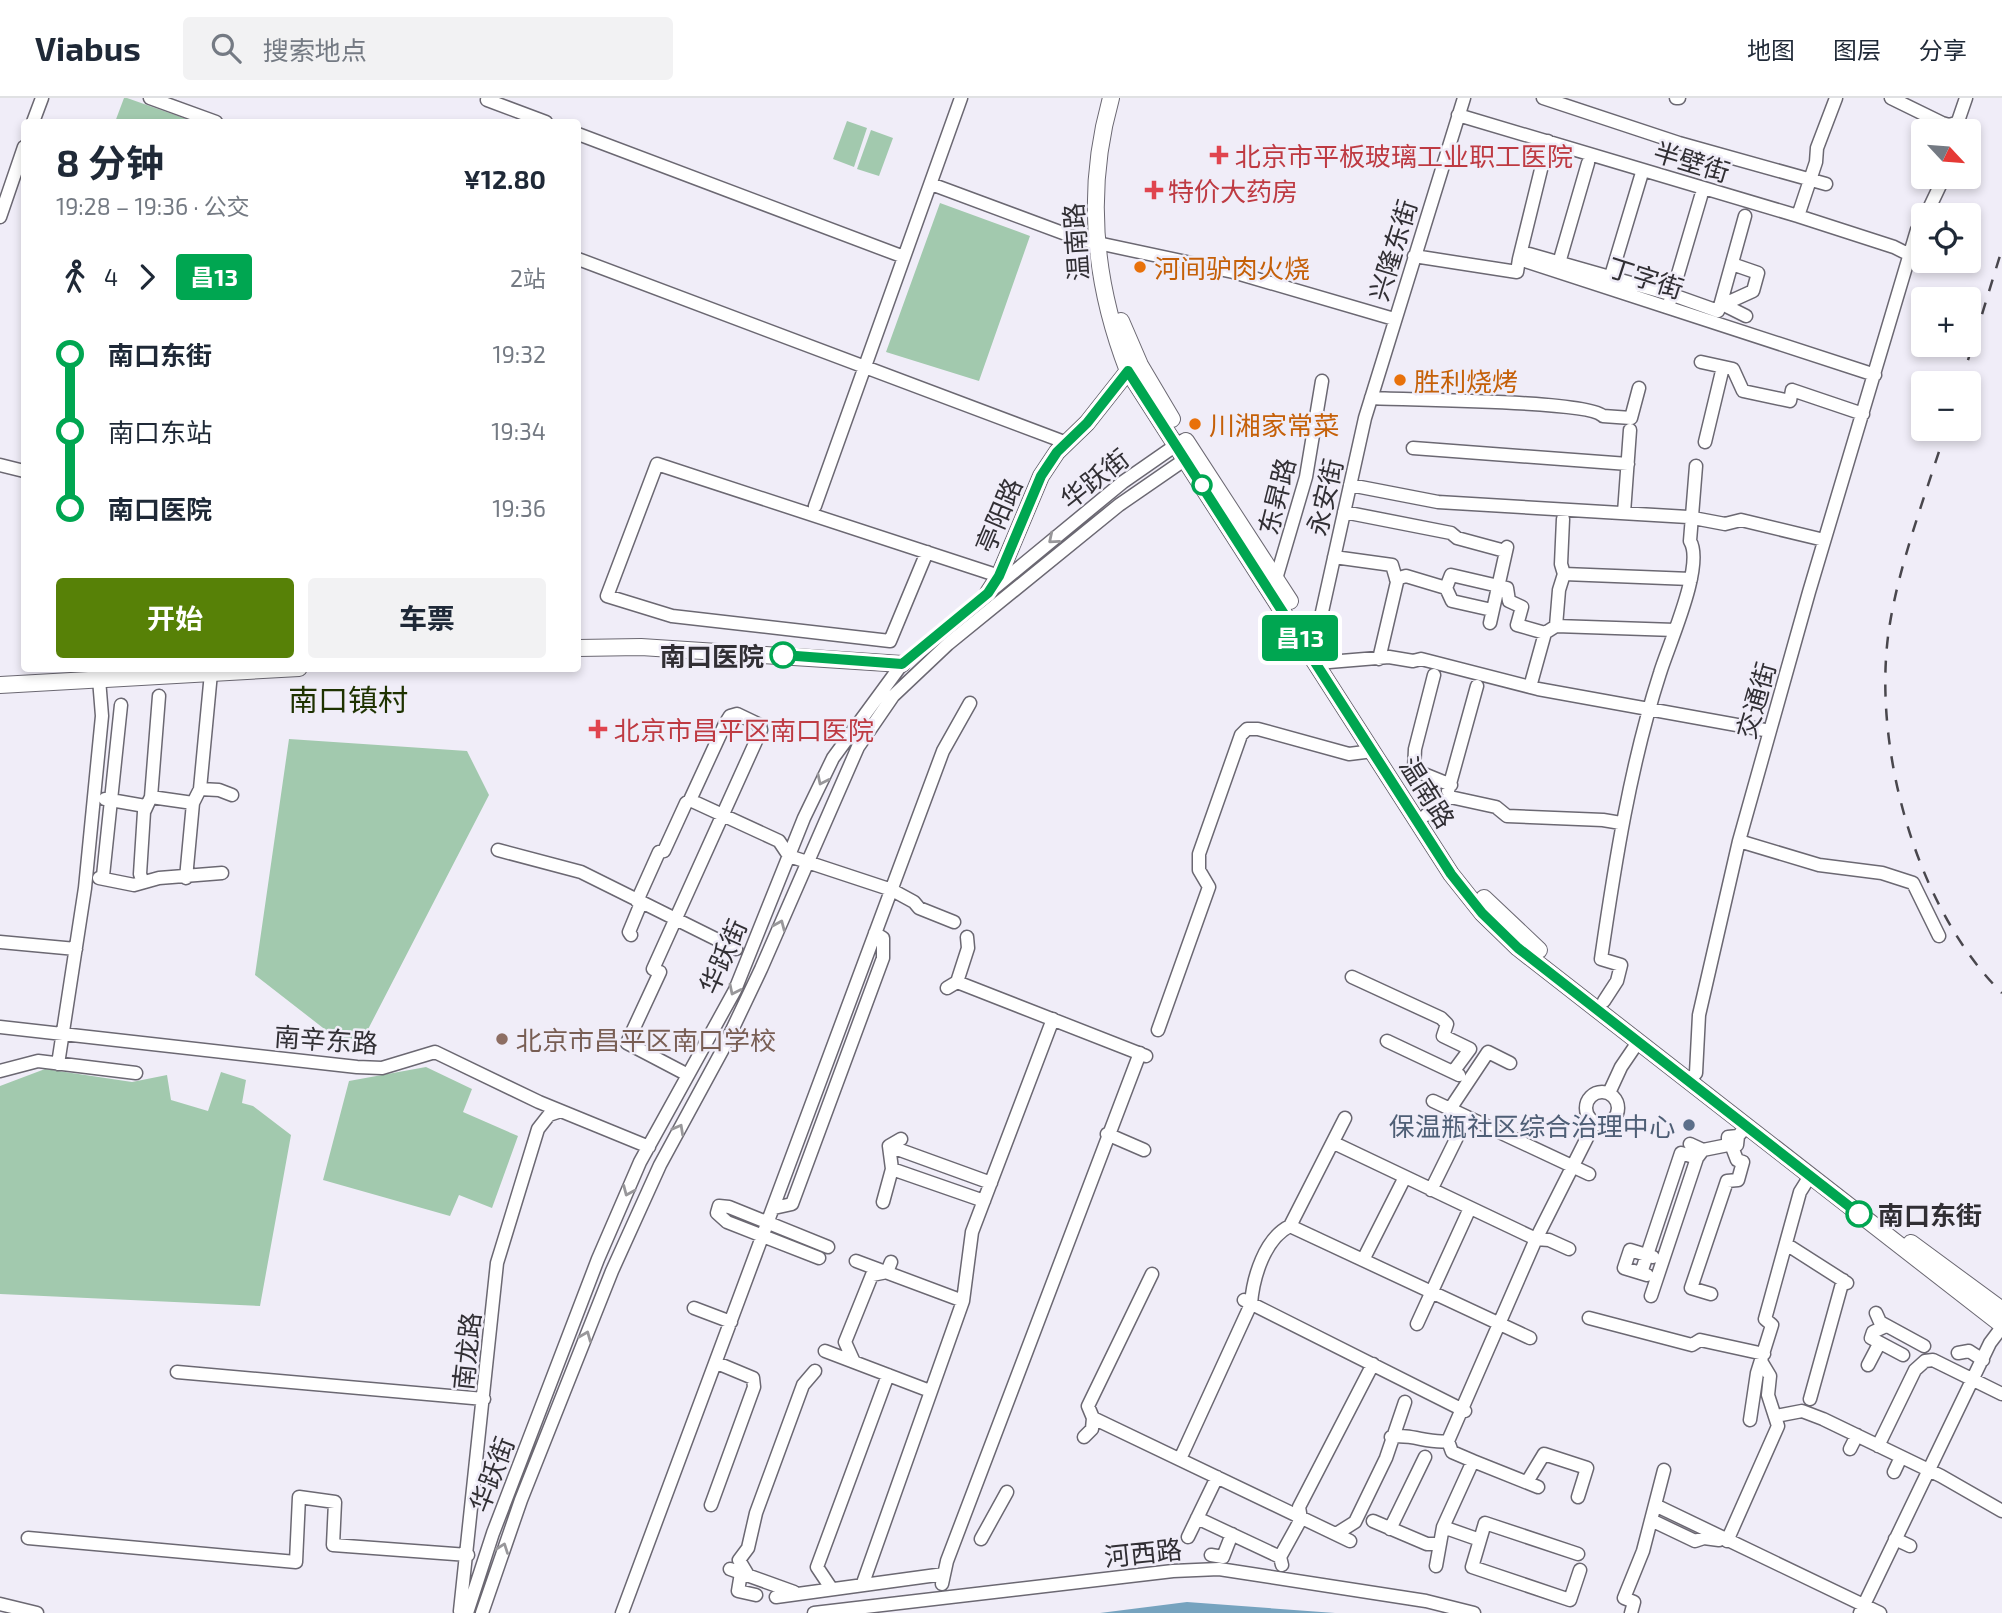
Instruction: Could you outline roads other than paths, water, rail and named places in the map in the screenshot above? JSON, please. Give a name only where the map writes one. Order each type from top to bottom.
[{"type":"main road","name":"温南路","points":[[1111,98],[1097,169],[1103,244],[1134,368],[1180,442],[1276,579],[1303,631],[1329,663],[1460,868],[1490,906],[1525,939],[1604,1001],[1693,1077],[2002,1310]]},
{"type":"main road","name":"温南路","points":[[1103,244],[1107,170],[1122,98]]},
{"type":"main road","name":"亭阳路","points":[[988,593],[999,576],[1041,476],[1134,368]]},
{"type":"main road","name":"温南路","points":[[1190,456],[1303,631],[1373,751],[1451,874],[1482,913],[1518,948],[1639,1042],[1693,1077],[1736,1138],[1810,1176],[2002,1326]]},
{"type":"main road","points":[[581,648],[641,647],[902,664]]},
{"type":"main road","points":[[0,685],[99,679],[132,673],[229,672]]},
{"type":"street","points":[[34,119],[42,98]]},
{"type":"street","points":[[150,98],[208,119]]},
{"type":"street","points":[[815,506],[961,98]]},
{"type":"street","name":"兴隆东街","points":[[1394,319],[1464,98]]},
{"type":"street","points":[[1543,98],[1679,143],[1826,184]]},
{"type":"street","points":[[1798,216],[1816,162],[1817,148],[1836,98]]},
{"type":"street","points":[[1891,98],[1934,119]]},
{"type":"street","points":[[1959,119],[1966,98]]},
{"type":"street","points":[[487,100],[538,119]]},
{"type":"street","name":"半壁街","points":[[1458,115],[1798,216],[1894,247],[1910,255]]},
{"type":"street","points":[[581,135],[904,257]]},
{"type":"street","points":[[1414,256],[1517,272],[1524,257],[1548,141]]},
{"type":"street","points":[[0,217],[21,156]]},
{"type":"street","points":[[1559,263],[1588,163]]},
{"type":"street","points":[[1610,279],[1641,176]]},
{"type":"street","points":[[931,184],[1079,239],[1233,272],[1394,319]]},
{"type":"street","points":[[1667,307],[1673,295],[1701,196]]},
{"type":"street","points":[[1723,306],[1745,216]]},
{"type":"street","name":"交通街","points":[[1693,1077],[1699,1015],[1739,841],[1824,540],[1910,255]]},
{"type":"street","points":[[1524,257],[1559,263],[1673,295],[1718,311],[1753,291],[1758,273],[1732,264]]},
{"type":"street","name":"丁字街","points":[[1524,257],[1667,307],[1875,374]]},
{"type":"street","points":[[581,260],[1067,443]]},
{"type":"street","points":[[1723,306],[1746,316]]},
{"type":"street","name":"永安街","points":[[1303,631],[1320,621],[1371,398],[1394,319]]},
{"type":"street","points":[[1701,362],[1733,369],[1743,391],[1790,401],[1792,390],[1863,414]]},
{"type":"street","points":[[1706,442],[1723,367]]},
{"type":"street","name":"东昇路","points":[[1276,579],[1306,477],[1322,381]]},
{"type":"street","points":[[1371,398],[1558,405],[1598,411],[1603,416],[1631,418],[1639,388]]},
{"type":"street","points":[[1624,513],[1630,430]]},
{"type":"street","name":"华跃街","points":[[467,1613],[493,1533],[598,1259],[649,1147],[735,990],[789,856],[833,758],[902,664],[1123,482],[1180,442]]},
{"type":"street","points":[[1413,448],[1628,464]]},
{"type":"street","name":"华跃街","points":[[482,1613],[521,1500],[612,1271],[660,1165],[756,981],[858,747],[893,696],[948,643],[1119,505],[1190,456]]},
{"type":"street","points":[[926,552],[890,641],[672,616],[607,596],[657,464],[926,552],[999,576]]},
{"type":"street","points":[[0,465],[21,470]]},
{"type":"street","points":[[1604,1001],[1617,981],[1621,965],[1601,959],[1621,823],[1651,709],[1691,579],[1693,546],[1690,541],[1696,466]]},
{"type":"street","points":[[1350,485],[1438,502],[1624,513],[1725,524],[1741,520],[1824,540]]},
{"type":"street","points":[[1344,512],[1451,533],[1457,538],[1506,549],[1498,586],[1491,616],[1452,601],[1446,588],[1451,575],[1498,586],[1507,588],[1509,601],[1522,607],[1517,625],[1550,629],[1675,630]]},
{"type":"street","points":[[1530,687],[1550,629],[1564,574],[1561,564],[1563,519]]},
{"type":"street","points":[[1334,558],[1392,565],[1396,579],[1379,659]]},
{"type":"street","points":[[1564,574],[1691,579]]},
{"type":"street","points":[[1396,579],[1406,576],[1446,588]]},
{"type":"street","points":[[1329,663],[1420,659],[1530,687],[1770,731]]},
{"type":"street","points":[[186,878],[193,803],[200,789],[211,673]]},
{"type":"street","points":[[1434,675],[1410,751],[1414,770],[1450,791],[1496,807],[1507,816],[1621,823]]},
{"type":"street","points":[[58,1064],[76,949],[94,799],[102,716],[99,679]]},
{"type":"street","points":[[1426,815],[1450,791],[1476,687]]},
{"type":"street","points":[[143,881],[140,874],[159,696]]},
{"type":"street","points":[[622,1613],[943,751],[970,703]]},
{"type":"street","points":[[121,705],[101,877],[130,885],[143,881],[222,873]]},
{"type":"street","points":[[631,934],[629,932],[639,902],[659,852],[664,850],[686,803],[690,800],[725,724],[730,716],[737,714],[760,725],[761,730],[674,919],[627,1043],[688,1074]]},
{"type":"street","points":[[1158,1030],[1209,887],[1199,870],[1199,854],[1241,735],[1247,729],[1258,729],[1349,754],[1373,751]]},
{"type":"street","points":[[200,789],[219,790],[232,795]]},
{"type":"street","points":[[94,799],[193,803]]},
{"type":"street","points":[[690,800],[779,841],[789,856],[892,890],[914,902],[919,908],[954,922]]},
{"type":"street","points":[[1739,841],[1819,865],[1882,873],[1913,883],[1939,936]]},
{"type":"street","points":[[498,850],[581,872],[736,949]]},
{"type":"street","points":[[776,1597],[863,1583],[943,1579],[1107,1135],[1144,1055],[1053,1019],[952,985],[968,948],[967,937]]},
{"type":"street","points":[[0,942],[76,949]]},
{"type":"street","points":[[1352,977],[1441,1018],[1447,1024],[1443,1036],[1470,1049],[1452,1072]]},
{"type":"street","points":[[1441,1018],[1449,1006]]},
{"type":"street","points":[[863,1583],[963,1301],[972,1232],[1053,1019]]},
{"type":"street","name":"南辛东路","points":[[0,1027],[357,1067],[382,1068],[435,1052],[561,1111],[649,1147]]},
{"type":"street","points":[[1387,1041],[1469,1080]]},
{"type":"street","points":[[1609,1093],[1621,1067],[1639,1042]]},
{"type":"street","points":[[1450,1109],[1488,1052],[1510,1063]]},
{"type":"street","points":[[0,1071],[37,1061],[136,1073]]},
{"type":"street","points":[[1594,1093],[1609,1093],[1617,1101],[1615,1117],[1606,1123],[1595,1122],[1588,1116],[1587,1101],[1594,1093]]},
{"type":"street","points":[[1433,1101],[1589,1174]]},
{"type":"street","name":"南龙路","points":[[460,1613],[502,1242],[538,1129],[549,1115],[561,1111]]},
{"type":"street","points":[[1431,1190],[1467,1117]]},
{"type":"street","points":[[1180,1459],[1277,1232],[1290,1226],[1302,1196],[1334,1143],[1345,1118]]},
{"type":"street","points":[[1578,1497],[1587,1468],[1544,1454],[1533,1485],[1452,1452],[1448,1441],[1464,1410],[1535,1239],[1595,1122]]},
{"type":"street","points":[[1107,1135],[1144,1150]]},
{"type":"street","points":[[1657,1279],[1641,1273],[1681,1153],[1700,1154],[1736,1138],[1737,1160],[1743,1163],[1738,1180],[1727,1181],[1691,1288],[1711,1294]]},
{"type":"street","points":[[889,1146],[901,1139]]},
{"type":"street","points":[[1334,1143],[1535,1239],[1549,1240],[1569,1249]]},
{"type":"street","points":[[1651,1296],[1700,1154],[1700,1146],[1690,1144]]},
{"type":"street","points":[[889,1146],[991,1183]]},
{"type":"street","points":[[883,1202],[892,1169],[889,1146]]},
{"type":"street","points":[[892,1169],[984,1201]]},
{"type":"street","points":[[1750,1420],[1772,1325],[1765,1319],[1800,1192],[1810,1176]]},
{"type":"street","points":[[1363,1260],[1405,1177]]},
{"type":"street","points":[[819,1258],[727,1222],[717,1213],[719,1206],[729,1207],[828,1247]]},
{"type":"street","points":[[1416,1324],[1469,1208]]},
{"type":"street","points":[[1290,1226],[1530,1338]]},
{"type":"street","points":[[1786,1244],[1845,1282],[1837,1321],[1814,1393]]},
{"type":"street","points":[[1647,1255],[1663,1261]]},
{"type":"street","points":[[856,1261],[889,1267],[963,1301]]},
{"type":"street","points":[[854,1362],[845,1342],[872,1275],[889,1267]]},
{"type":"street","points":[[1084,1437],[1092,1429],[1093,1418],[1088,1406],[1152,1274]]},
{"type":"street","points":[[1247,1302],[1464,1410]]},
{"type":"street","points":[[694,1308],[731,1322]]},
{"type":"street","points":[[1876,1313],[1880,1322],[1886,1326],[1925,1344],[1921,1351],[1925,1361]]},
{"type":"street","points":[[1589,1318],[1692,1345],[1700,1340],[1763,1357]]},
{"type":"street","points":[[1886,1326],[1873,1332],[1871,1338],[1903,1355]]},
{"type":"street","points":[[1861,1609],[1927,1470],[2002,1326]]},
{"type":"street","points":[[1868,1365],[1879,1344]]},
{"type":"street","points":[[825,1351],[930,1391]]},
{"type":"street","points":[[1958,1353],[1969,1351],[1983,1360]]},
{"type":"street","points":[[1727,1541],[1776,1436],[1776,1416],[1768,1395],[1770,1376],[1763,1357]]},
{"type":"street","points":[[1878,1446],[1915,1370],[1925,1361],[1933,1360],[2002,1394]]},
{"type":"street","points":[[711,1505],[754,1387],[752,1378],[717,1363]]},
{"type":"street","points":[[1197,1518],[1281,1561],[1301,1519],[1299,1507],[1373,1364]]},
{"type":"street","points":[[756,1595],[738,1591],[739,1560],[748,1548],[756,1513],[803,1385],[815,1371]]},
{"type":"street","points":[[177,1372],[484,1399]]},
{"type":"street","points":[[831,1588],[817,1567],[888,1375]]},
{"type":"street","points":[[1336,1534],[1355,1522],[1386,1458],[1405,1402]]},
{"type":"street","points":[[1776,1416],[1802,1411],[1857,1435],[2002,1511]]},
{"type":"street","points":[[1093,1418],[1350,1541]]},
{"type":"street","points":[[1391,1437],[1404,1434],[1436,1443],[1448,1441]]},
{"type":"street","points":[[1850,1449],[1857,1435]]},
{"type":"street","points":[[1390,1530],[1425,1457]]},
{"type":"street","points":[[1894,1472],[1901,1457]]},
{"type":"street","points":[[1436,1566],[1443,1527],[1473,1461]]},
{"type":"street","points":[[1631,1613],[1634,1602],[1624,1598],[1643,1551],[1664,1470]]},
{"type":"street","points":[[1188,1536],[1217,1477]]},
{"type":"street","points":[[981,1539],[1007,1492]]},
{"type":"street","points":[[28,1538],[296,1562],[299,1497],[335,1502],[333,1545],[468,1555]]},
{"type":"street","points":[[1655,1505],[1861,1609],[1880,1613]]},
{"type":"street","points":[[1651,1520],[1695,1541],[1704,1538],[1727,1541]]},
{"type":"street","points":[[1373,1521],[1427,1544],[1440,1544]]},
{"type":"street","points":[[1578,1554],[1485,1523],[1472,1567],[1570,1600],[1580,1570]]},
{"type":"street","points":[[1443,1527],[1480,1541]]},
{"type":"street","points":[[1211,1555],[1223,1557],[1232,1534]]},
{"type":"street","points":[[1895,1539],[1910,1546]]},
{"type":"street","name":"河西路","points":[[814,1613],[886,1609],[1173,1571],[1219,1569],[1426,1601],[1474,1613]]},
{"type":"street","points":[[739,1572],[798,1593]]},
{"type":"street","points":[[0,1604],[37,1613]]},
{"type":"water","points":[[1187,1602],[1335,1613],[1100,1613]]},
{"type":"railway","points":[[1965,371],[2002,249]]},
{"type":"railway","points":[[1942,441],[1908,549],[1890,623],[1886,669],[1887,719],[1894,770],[1906,820],[1923,870],[1945,916],[1971,958],[2002,993]]},
{"type":"place","name":"北京市平板玻璃工业职工医院","points":[[1219,155]]},
{"type":"place","name":"特价大药房","points":[[1154,190]]},
{"type":"place","name":"河间驴肉火烧","points":[[1140,267]]},
{"type":"place","name":"胜利烧烤","points":[[1400,380]]},
{"type":"place","name":"川湘家常菜","points":[[1195,424]]},
{"type":"place","name":"南口医院","points":[[783,655]]},
{"type":"place","name":"北京市昌平区南口医院","points":[[598,729]]},
{"type":"place","name":"北京市昌平区南口学校","points":[[502,1039]]},
{"type":"place","name":"保温瓶社区综合治理中心","points":[[1689,1125]]},
{"type":"place","name":"南口东街","points":[[1859,1214]]},
{"type":"district","name":"南口镇村","points":[[348,699]]}]
